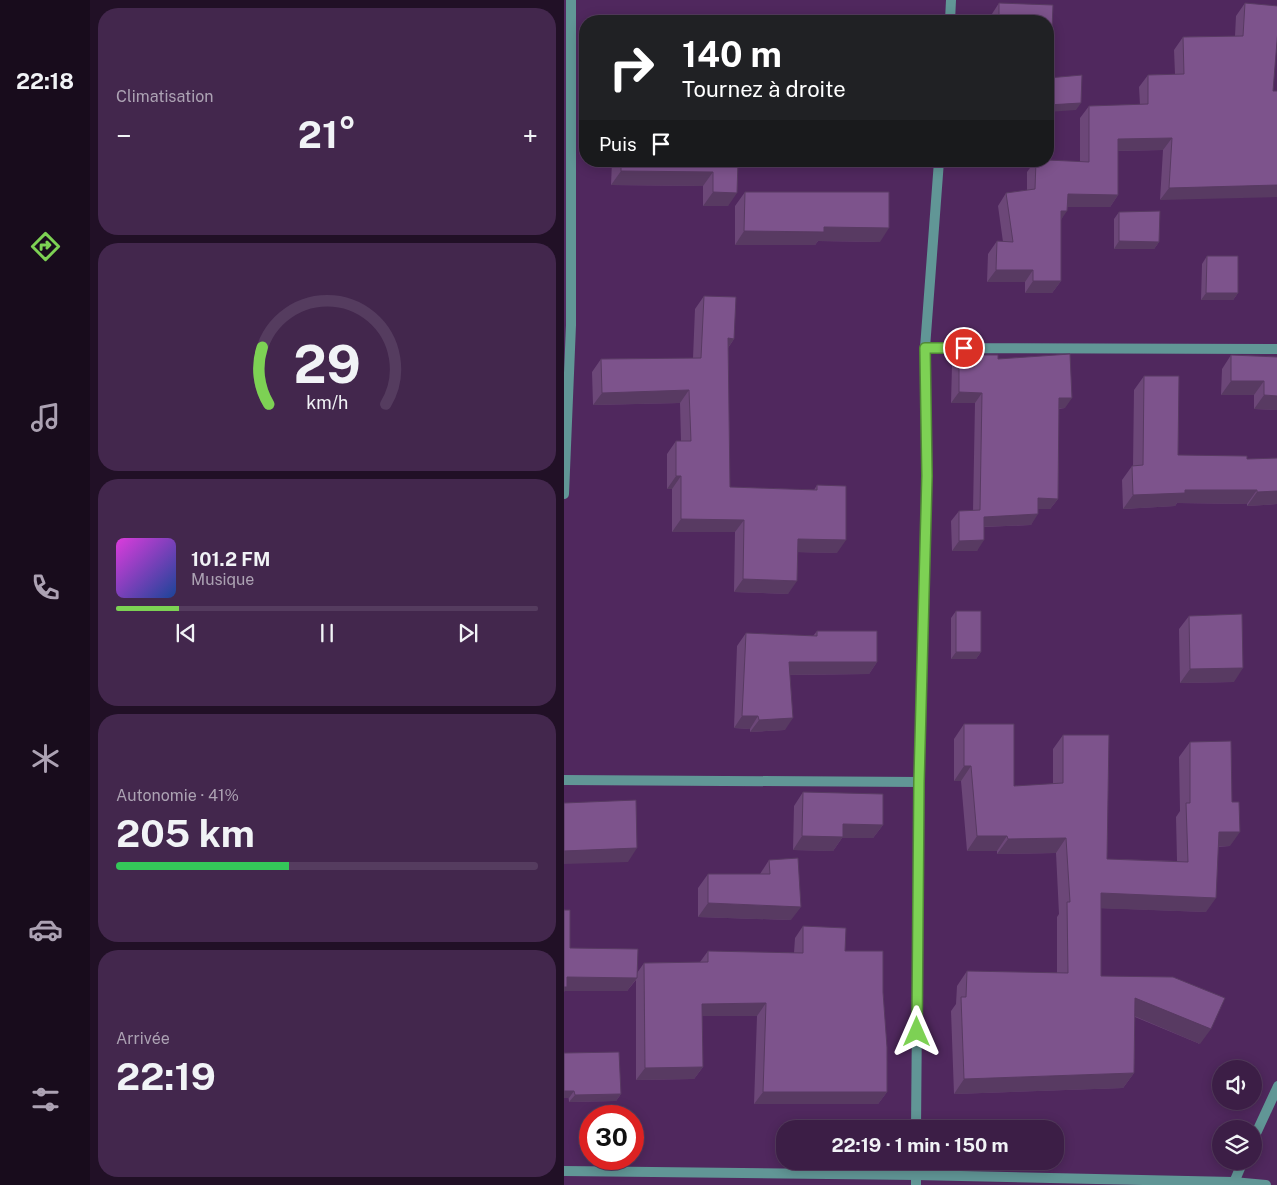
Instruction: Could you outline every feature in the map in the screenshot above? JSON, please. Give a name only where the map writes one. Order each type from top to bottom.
[{"type":"street","points":[[564,494],[568,324],[571,0]]},
{"type":"street","points":[[950,15],[951,0]]},
{"type":"street","points":[[916,1120],[919,782],[927,476],[925,348],[939,167]]},
{"type":"street","points":[[925,348],[1277,350]]},
{"type":"street","points":[[564,780],[919,782]]},
{"type":"street","points":[[1262,1120],[1277,1086]]},
{"type":"street","points":[[1233,1184],[1239,1170]]},
{"type":"street","points":[[564,1171],[916,1180],[1266,1185]]},
{"type":"building","points":[[999,3],[1053,5],[1053,15],[999,15]]},
{"type":"building","points":[[1245,3],[1278,6],[1273,91],[1278,91],[1278,185],[1169,188],[1172,138],[1118,139],[1118,195],[1068,194],[1067,211],[1061,211],[1061,281],[1033,281],[1033,270],[996,270],[997,241],[1013,242],[1006,193],[1035,189],[1036,167],[1054,167],[1054,160],[1089,162],[1089,106],[1148,104],[1148,75],[1184,74],[1183,37],[1243,36]]},
{"type":"building","points":[[1082,75],[1081,103],[1054,105],[1054,77]]},
{"type":"building","points":[[621,167],[738,167],[737,193],[713,192],[713,172],[621,171]]},
{"type":"building","points":[[745,192],[889,192],[889,228],[824,227],[824,232],[744,231]]},
{"type":"building","points":[[1160,211],[1159,242],[1119,241],[1119,212]]},
{"type":"building","points":[[1207,256],[1238,256],[1238,293],[1206,293]]},
{"type":"building","points":[[704,296],[736,297],[734,339],[728,338],[730,487],[817,490],[817,485],[846,486],[846,540],[798,539],[797,581],[743,579],[744,520],[681,519],[681,476],[676,476],[676,441],[691,441],[689,390],[602,393],[601,359],[701,358]]},
{"type":"building","points":[[1070,354],[1072,398],[1059,398],[1058,499],[1038,498],[1038,514],[984,517],[984,540],[959,541],[959,511],[980,510],[982,393],[959,392],[959,355],[998,355],[998,359]]},
{"type":"building","points":[[1231,355],[1278,357],[1278,396],[1264,395],[1264,381],[1231,381]]},
{"type":"building","points":[[1144,376],[1179,376],[1178,455],[1247,456],[1247,459],[1278,458],[1278,491],[1185,490],[1185,493],[1133,495],[1132,466],[1143,465]]},
{"type":"building","points":[[956,611],[981,611],[981,652],[956,652]]},
{"type":"building","points":[[1242,614],[1243,668],[1190,669],[1189,616]]},
{"type":"building","points":[[817,631],[877,631],[877,662],[789,662],[793,718],[759,720],[758,716],[742,716],[746,633],[817,636]]},
{"type":"building","points":[[964,724],[1014,724],[1014,786],[1063,783],[1063,735],[1109,735],[1107,859],[1188,862],[1186,803],[1190,803],[1190,742],[1231,741],[1232,802],[1239,802],[1240,832],[1219,832],[1216,898],[1101,893],[1101,976],[1173,977],[1225,998],[1211,1029],[1135,998],[1134,1073],[964,1079],[961,997],[966,997],[967,971],[1068,973],[1067,902],[1070,902],[1066,838],[1008,839],[1007,836],[977,836],[971,766],[964,766]]},
{"type":"building","points":[[803,792],[883,794],[883,825],[843,824],[843,837],[802,836]]},
{"type":"building","points":[[636,800],[637,848],[564,851],[564,803]]},
{"type":"building","points":[[798,858],[801,907],[708,903],[708,874],[770,874],[769,860]]},
{"type":"building","points":[[564,910],[570,910],[570,948],[638,949],[637,978],[567,977],[567,987],[564,987]]},
{"type":"building","points":[[803,926],[846,928],[845,951],[883,951],[887,1092],[763,1092],[766,1003],[702,1004],[703,1067],[645,1068],[644,963],[708,962],[708,951],[803,953]]},
{"type":"building","points":[[619,1052],[621,1094],[575,1095],[574,1091],[564,1091],[564,1053]]},
{"type":"route","points":[[917,1032],[919,782],[927,476],[925,348],[964,348]]}]
